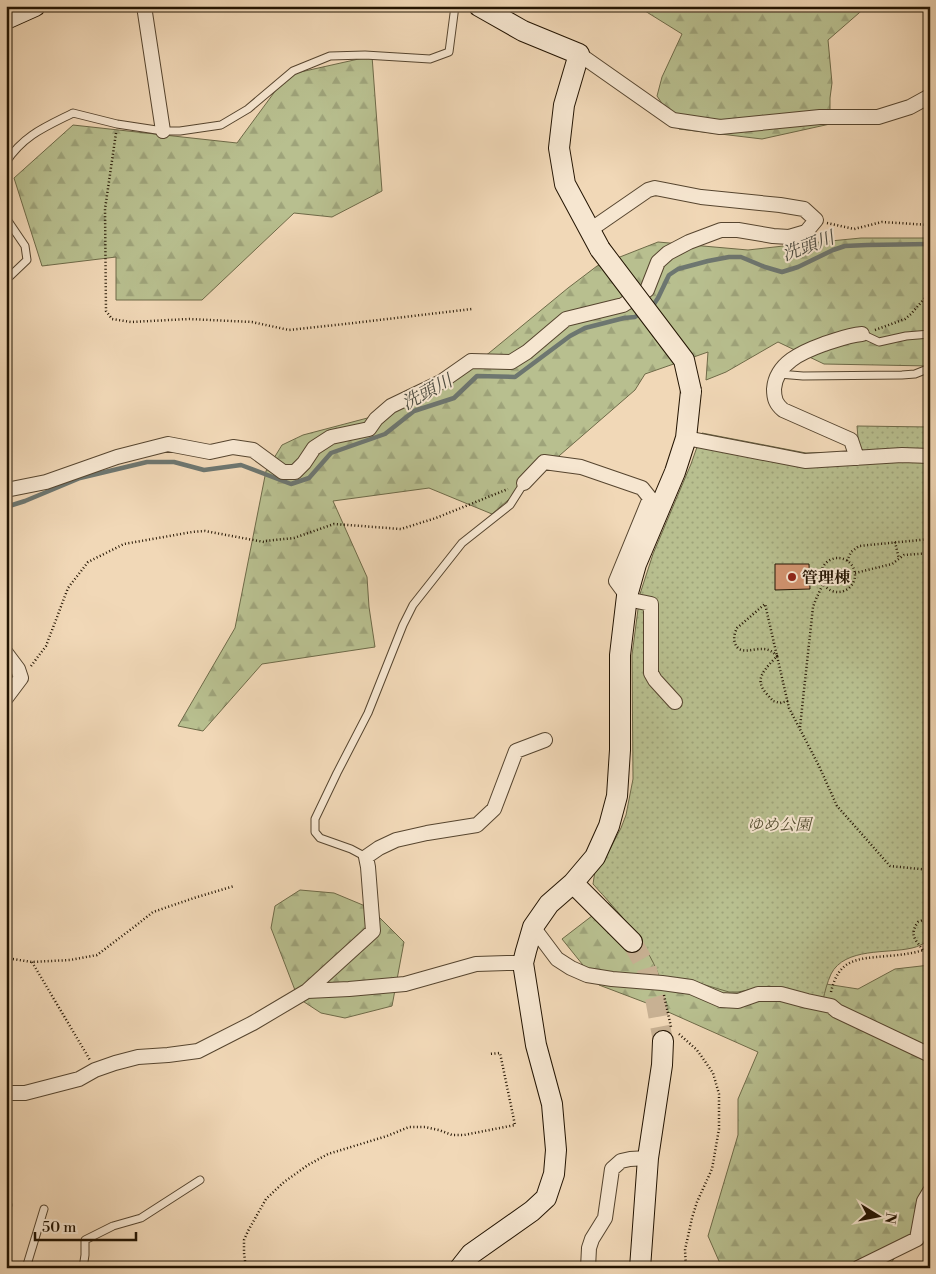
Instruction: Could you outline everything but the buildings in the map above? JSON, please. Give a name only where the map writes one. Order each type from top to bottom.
[{"type":"street","points":[[6,19],[35,6]]},
{"type":"street","points":[[144,6],[163,131]]},
{"type":"street","points":[[479,6],[523,31],[578,54],[673,120],[720,127],[820,117],[878,117],[910,107],[930,96]]},
{"type":"street","points":[[460,1268],[471,1254],[532,1211],[546,1198],[554,1174],[556,1150],[552,1104],[536,1045],[523,963],[533,927],[549,904],[573,883],[595,857],[609,826],[617,796],[620,750],[620,655],[627,598],[636,564],[686,438],[691,392],[684,360],[600,249],[565,184],[559,148],[564,105],[578,54]]},
{"type":"street","points":[[6,490],[46,482],[117,456],[168,444],[210,452],[233,447],[253,450],[283,472],[295,472],[304,464],[314,448],[331,437],[369,430],[376,419],[391,406],[441,382],[470,361],[511,362],[527,352],[566,318],[623,305],[647,290],[658,262],[668,253],[689,242],[721,230],[789,236],[806,232],[816,220],[804,209],[780,204],[701,197],[655,188],[648,190],[590,230]]},
{"type":"street","points":[[856,458],[851,440],[783,410],[777,405],[774,394],[778,374],[784,366],[804,352],[849,335],[862,334]]},
{"type":"street","points":[[686,438],[805,460],[902,455],[930,456]]},
{"type":"street","points":[[524,483],[544,462],[580,468],[642,488],[650,498],[616,581],[627,598],[651,604],[651,673],[675,702]]},
{"type":"street","points":[[6,653],[18,669],[21,678],[6,698]]},
{"type":"street","points":[[6,1093],[25,1093],[79,1079],[96,1070],[138,1057],[198,1051],[253,1023],[307,991],[373,931],[366,857],[396,840],[427,833],[477,826],[494,809],[516,751],[545,740]]},
{"type":"street","points":[[573,883],[632,942]]},
{"type":"street","points":[[533,927],[557,959],[587,975],[612,980],[691,987],[720,1000],[738,1001],[758,994],[781,994],[831,1006],[836,1012],[930,1055]]},
{"type":"street","points":[[307,991],[405,984],[476,964],[523,963]]},
{"type":"street","points":[[640,1268],[648,1158],[662,1065],[663,1041]]},
{"type":"street","points":[[588,1268],[588,1248],[606,1218],[612,1169],[621,1162],[630,1159],[648,1158]]},
{"type":"street","points":[[858,1268],[917,1239],[924,1201],[930,1191]]},
{"type":"lane","points":[[6,162],[18,147],[37,131],[73,113],[117,124],[163,131],[180,131],[221,125],[248,109],[292,71],[330,56],[364,55],[430,59],[449,52],[455,6]]},
{"type":"lane","points":[[6,218],[25,246],[27,260],[6,280]]},
{"type":"lane","points":[[862,334],[879,342],[906,336],[930,334]]},
{"type":"lane","points":[[778,374],[803,376],[902,375],[915,374],[930,368]]},
{"type":"lane","points":[[366,857],[351,849],[320,838],[315,832],[314,819],[368,713],[413,604],[462,543],[510,505],[524,483]]},
{"type":"lane","points":[[83,1268],[85,1240],[113,1226],[141,1218],[200,1180]]},
{"type":"lane","points":[[6,1213],[8,1205]]},
{"type":"lane","points":[[26,1268],[44,1209]]},
{"type":"path","points":[[117,124],[105,209],[106,311],[112,319],[131,322],[189,320],[252,322],[289,330],[472,309]]},
{"type":"path","points":[[816,220],[854,229],[882,222],[930,225]]},
{"type":"path","points":[[862,334],[905,319],[930,292]]},
{"type":"path","points":[[21,678],[46,646],[68,588],[88,562],[124,544],[205,531],[264,542],[294,538],[334,524],[400,529],[436,518],[524,483]]},
{"type":"path","points":[[847,561],[851,552],[859,546],[930,539]]},
{"type":"path","points":[[895,542],[899,559]]},
{"type":"path","points":[[854,573],[892,564],[904,555],[930,553]]},
{"type":"path","points":[[836,558],[847,561],[852,567],[854,580],[846,590],[833,592],[823,584],[821,577],[824,565],[836,558]]},
{"type":"path","points":[[800,729],[814,607],[823,584]]},
{"type":"path","points":[[777,656],[764,649],[744,651],[736,646],[734,642],[735,632],[738,628],[765,604],[788,701],[789,708],[820,766],[837,806],[890,866],[930,870]]},
{"type":"path","points":[[777,656],[762,673],[760,684],[773,701],[780,703],[788,701]]},
{"type":"path","points":[[6,958],[32,962],[70,960],[97,954],[153,912],[234,886]]},
{"type":"path","points":[[923,950],[914,938],[913,932],[918,922],[930,919]]},
{"type":"path","points":[[831,1006],[830,997],[834,979],[840,970],[848,964],[857,959],[892,956],[930,948]]},
{"type":"path","points":[[32,962],[96,1070]]},
{"type":"path","points":[[662,983],[671,1027],[697,1050],[713,1073],[718,1094],[719,1129],[712,1169],[692,1218],[684,1250],[686,1268]]},
{"type":"path","points":[[246,1268],[244,1240],[266,1199],[284,1182],[328,1154],[409,1128],[425,1127],[452,1135],[464,1135],[515,1125],[500,1053],[489,1054]]},
{"type":"green space","points":[[637,6],[867,6],[828,40],[832,83],[830,124],[762,139],[679,129],[657,96],[662,77],[682,34]]},
{"type":"green space","points":[[372,56],[382,191],[332,217],[294,213],[202,300],[116,300],[116,257],[42,266],[14,178],[73,125],[237,143],[287,75]]},
{"type":"green space","points":[[861,238],[930,238],[930,366],[824,364],[778,342],[726,372],[706,380],[708,352],[645,374],[635,390],[492,514],[429,488],[333,501],[367,577],[375,647],[262,664],[203,731],[178,726],[235,628],[266,471],[282,445],[303,435],[394,411],[441,388],[489,353],[597,266],[658,242],[748,250]]},
{"type":"green space","name":"ゆめ公園","points":[[857,426],[930,427],[930,940],[919,946],[902,950],[867,953],[846,959],[837,965],[831,974],[823,1000],[769,986],[729,992],[685,979],[659,976],[639,939],[593,884],[595,871],[610,849],[626,815],[633,779],[632,655],[640,594],[653,554],[702,433],[806,453],[846,452],[859,450]]},
{"type":"green space","points":[[653,869],[736,970],[858,989],[895,969],[930,965],[930,1212],[887,1268],[722,1268],[708,1236],[738,1135],[738,1099],[758,1052],[657,1007],[599,985],[562,939]]},
{"type":"green space","points":[[300,890],[334,893],[370,908],[404,942],[392,1006],[345,1018],[321,1013],[298,998],[271,928],[275,906]]},
{"type":"waterway","name":"洗頭川","points":[[652,307],[669,275],[678,269],[708,261],[741,257],[782,272],[845,246],[930,244]]},
{"type":"waterway","name":"洗頭川","points":[[6,507],[80,478],[147,462],[174,462],[204,470],[241,465],[291,484],[309,478],[331,453],[385,434],[414,411],[454,398],[477,376],[515,377],[570,336],[585,328],[635,317],[641,313]]},
{"type":"tunnel","points":[[632,942],[646,967],[655,998],[663,1041]]},
{"type":"place","name":"管理棟","points":[[792,577]]}]
